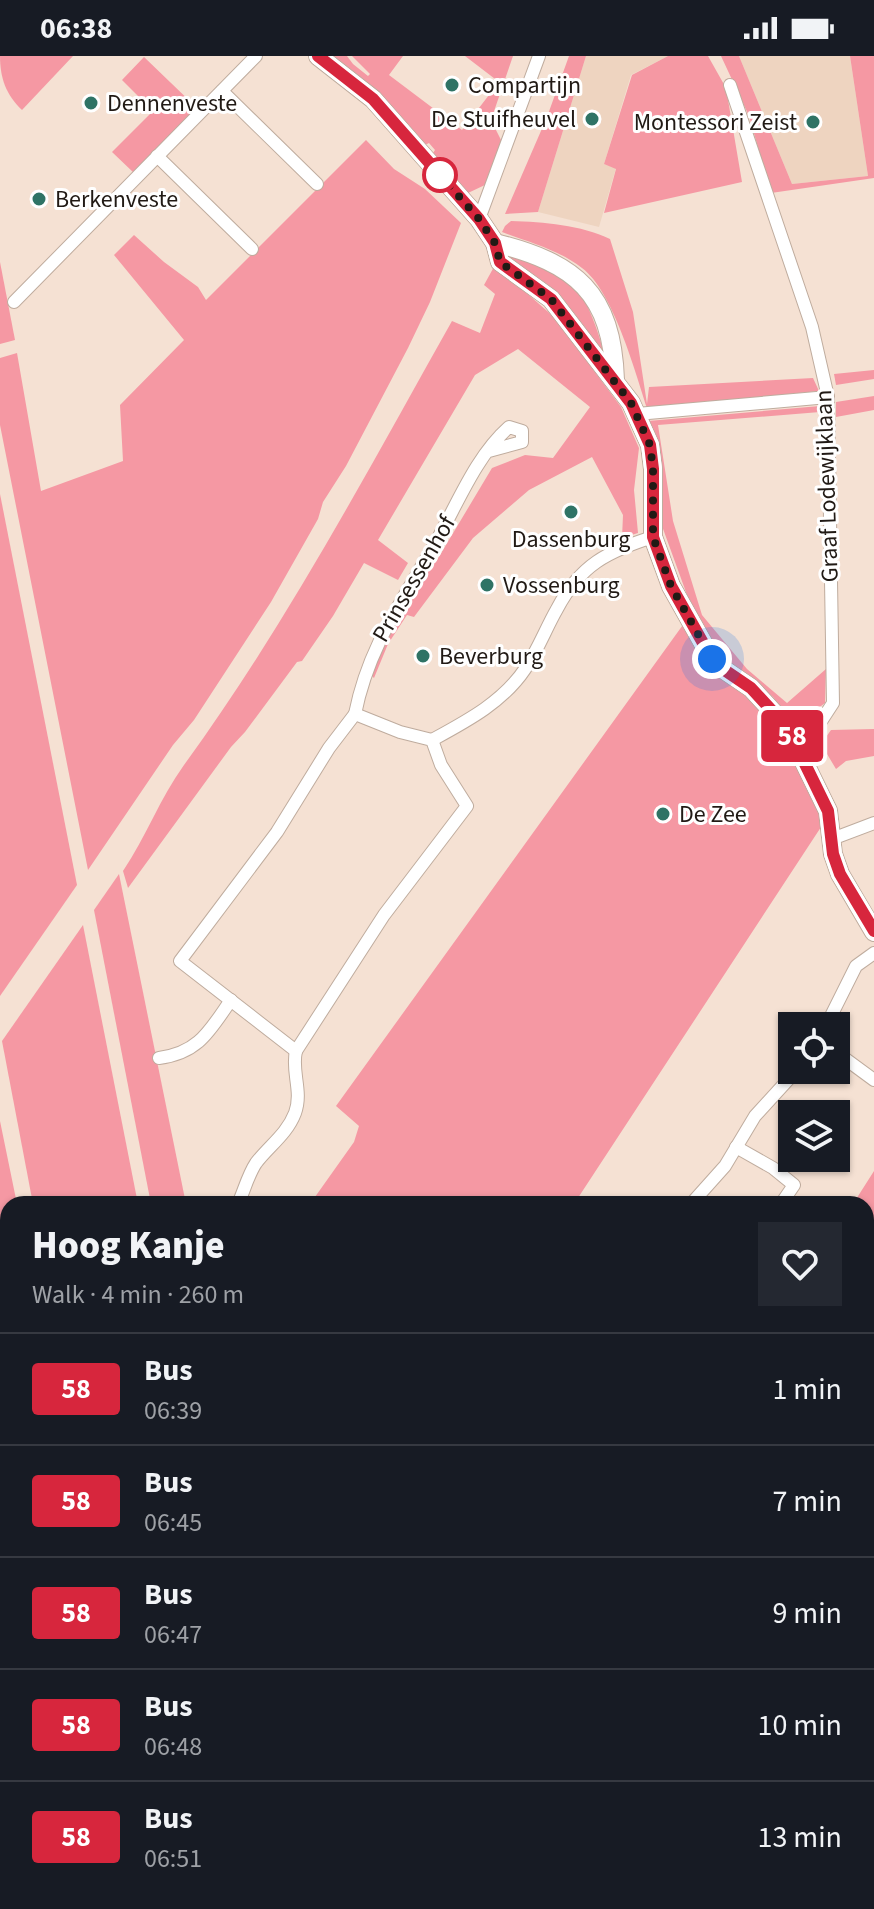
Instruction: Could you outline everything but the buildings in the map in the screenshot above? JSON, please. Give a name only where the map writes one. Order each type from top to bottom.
[{"type":"street","points":[[14,302],[256,56]]},
{"type":"street","points":[[318,56],[373,99],[479,219],[495,243],[500,262],[551,299],[615,380],[637,414],[650,445],[653,537],[671,586],[712,659],[764,700],[787,727],[828,811],[833,854],[840,874],[874,932]]},
{"type":"street","points":[[479,219],[539,56]]},
{"type":"street","name":"Graaf Lodewijklaan","points":[[730,85],[812,327],[828,397],[833,703],[818,726],[794,741]]},
{"type":"street","points":[[222,91],[317,184]]},
{"type":"street","points":[[157,156],[252,249]]},
{"type":"street","points":[[495,243],[534,253],[570,272],[589,291],[603,314],[614,345],[615,380]]},
{"type":"street","points":[[637,414],[828,397]]},
{"type":"street","name":"Prinsessenhof","points":[[355,714],[375,646],[489,451]]},
{"type":"street","points":[[296,1051],[180,961],[277,832],[329,748],[355,714],[400,732],[432,740],[487,708],[525,670],[564,596],[583,572],[603,555],[653,537]]},
{"type":"street","points":[[241,1196],[253,1168],[285,1131],[294,1115],[299,1094],[293,1065],[296,1051],[384,915],[466,808],[467,802],[441,765],[432,740]]},
{"type":"street","points":[[832,839],[874,823]]},
{"type":"street","points":[[833,1012],[856,966],[874,953]]},
{"type":"street","points":[[159,1058],[177,1056],[196,1046],[231,1000]]},
{"type":"street","points":[[850,1062],[874,1080]]},
{"type":"street","points":[[699,1196],[712,1183],[755,1116],[784,1084]]},
{"type":"street","points":[[736,1147],[773,1168],[794,1185],[786,1196]]},
{"type":"shaded area","points":[[0,56],[73,56],[22,110],[5,86]]},
{"type":"shaded area","points":[[331,56],[347,56],[368,76],[370,74],[352,56],[403,56],[389,75],[462,130],[499,82],[465,56],[513,56],[491,120],[503,144],[487,184],[468,193],[458,185],[429,143],[423,146],[365,81]]},
{"type":"shaded area","points":[[569,56],[586,56],[538,212],[505,214],[547,117]]},
{"type":"shaded area","name":"De Stuifheuvel","points":[[586,56],[668,56],[631,75],[604,164],[616,168],[599,227],[538,212]]},
{"type":"shaded area","points":[[668,56],[708,56],[726,88],[742,182],[604,213],[616,169],[604,164],[632,75]]},
{"type":"shaded area","points":[[721,56],[739,56],[792,184],[868,176],[850,56],[874,56],[874,178],[771,193],[749,116]]},
{"type":"shaded area","name":"Montessori Zeist","points":[[739,56],[850,56],[868,176],[792,184]]},
{"type":"shaded area","points":[[144,57],[197,108],[134,173],[112,152],[153,111],[122,80]]},
{"type":"shaded area","points":[[366,140],[394,169],[425,189],[461,223],[408,348],[271,602],[194,720],[173,745],[88,870],[0,425],[0,358],[17,353],[41,491],[123,461],[120,405],[184,340],[114,255],[134,235],[198,287],[206,300]]},
{"type":"shaded area","points":[[511,221],[575,227],[610,239],[633,312],[647,404],[649,387],[813,378],[819,391],[647,408],[622,333],[604,294],[582,268],[564,256],[502,232]]},
{"type":"shaded area","points":[[507,252],[542,266],[574,285],[588,308],[604,354],[505,257]]},
{"type":"shaded area","points":[[0,262],[15,340],[0,344]]},
{"type":"shaded area","points":[[495,265],[555,318],[621,407],[639,448],[634,490],[638,533],[622,538],[623,515],[592,457],[529,490],[473,538],[414,617],[407,615],[388,644],[374,678],[369,673],[420,577],[437,560],[492,468],[525,455],[553,458],[590,407],[518,349],[475,375],[378,540],[408,563],[398,580],[364,563],[302,661],[297,662],[231,747],[128,888],[123,871],[175,778],[291,603],[452,321],[480,333],[495,294],[484,285]]},
{"type":"shaded area","points":[[874,370],[874,379],[836,385],[834,374]]},
{"type":"shaded area","points":[[874,396],[874,410],[836,417],[836,402]]},
{"type":"shaded area","points":[[820,406],[820,412],[658,425],[673,521],[702,615],[747,669],[787,703],[826,669],[825,703],[795,726],[773,697],[723,658],[695,617],[662,526],[648,421]]},
{"type":"shaded area","points":[[0,494],[77,885],[0,996]]},
{"type":"shaded area","points":[[685,622],[710,670],[751,696],[787,745],[823,824],[579,1196],[316,1196],[354,1142],[359,1126],[336,1106]]},
{"type":"shaded area","points":[[874,729],[874,756],[846,761],[836,769],[821,744],[831,730]]},
{"type":"shaded area","points":[[119,874],[184,1196],[149,1196],[94,910]]},
{"type":"shaded area","points":[[83,925],[136,1196],[31,1196],[2,1041]]},
{"type":"shaded area","points":[[0,1121],[15,1196],[0,1196]]},
{"type":"shaded area","points":[[874,1171],[874,1196],[858,1196]]},
{"type":"bus line","name":"58","points":[[318,56],[373,99],[479,219],[495,243],[500,262],[551,299],[631,403],[650,445],[653,537],[671,586],[712,659],[751,688],[787,727],[828,811],[833,854],[840,874],[874,931]]},
{"type":"place","name":"Compartijn","points":[[452,85]]},
{"type":"place","name":"Dennenveste","points":[[91,103]]},
{"type":"place","name":"De Stuifheuvel","points":[[592,119]]},
{"type":"place","name":"Montessori Zeist","points":[[813,122]]},
{"type":"place","name":"Berkenveste","points":[[39,199]]},
{"type":"place","name":"Dassenburg","points":[[571,512]]},
{"type":"place","name":"Vossenburg","points":[[487,585]]},
{"type":"place","name":"Beverburg","points":[[423,656]]},
{"type":"place","name":"De Zee","points":[[663,814]]},
{"type":"route","points":[[440,175],[479,219],[495,243],[500,262],[551,299],[631,403],[650,445],[653,537],[671,586],[712,659]]}]
